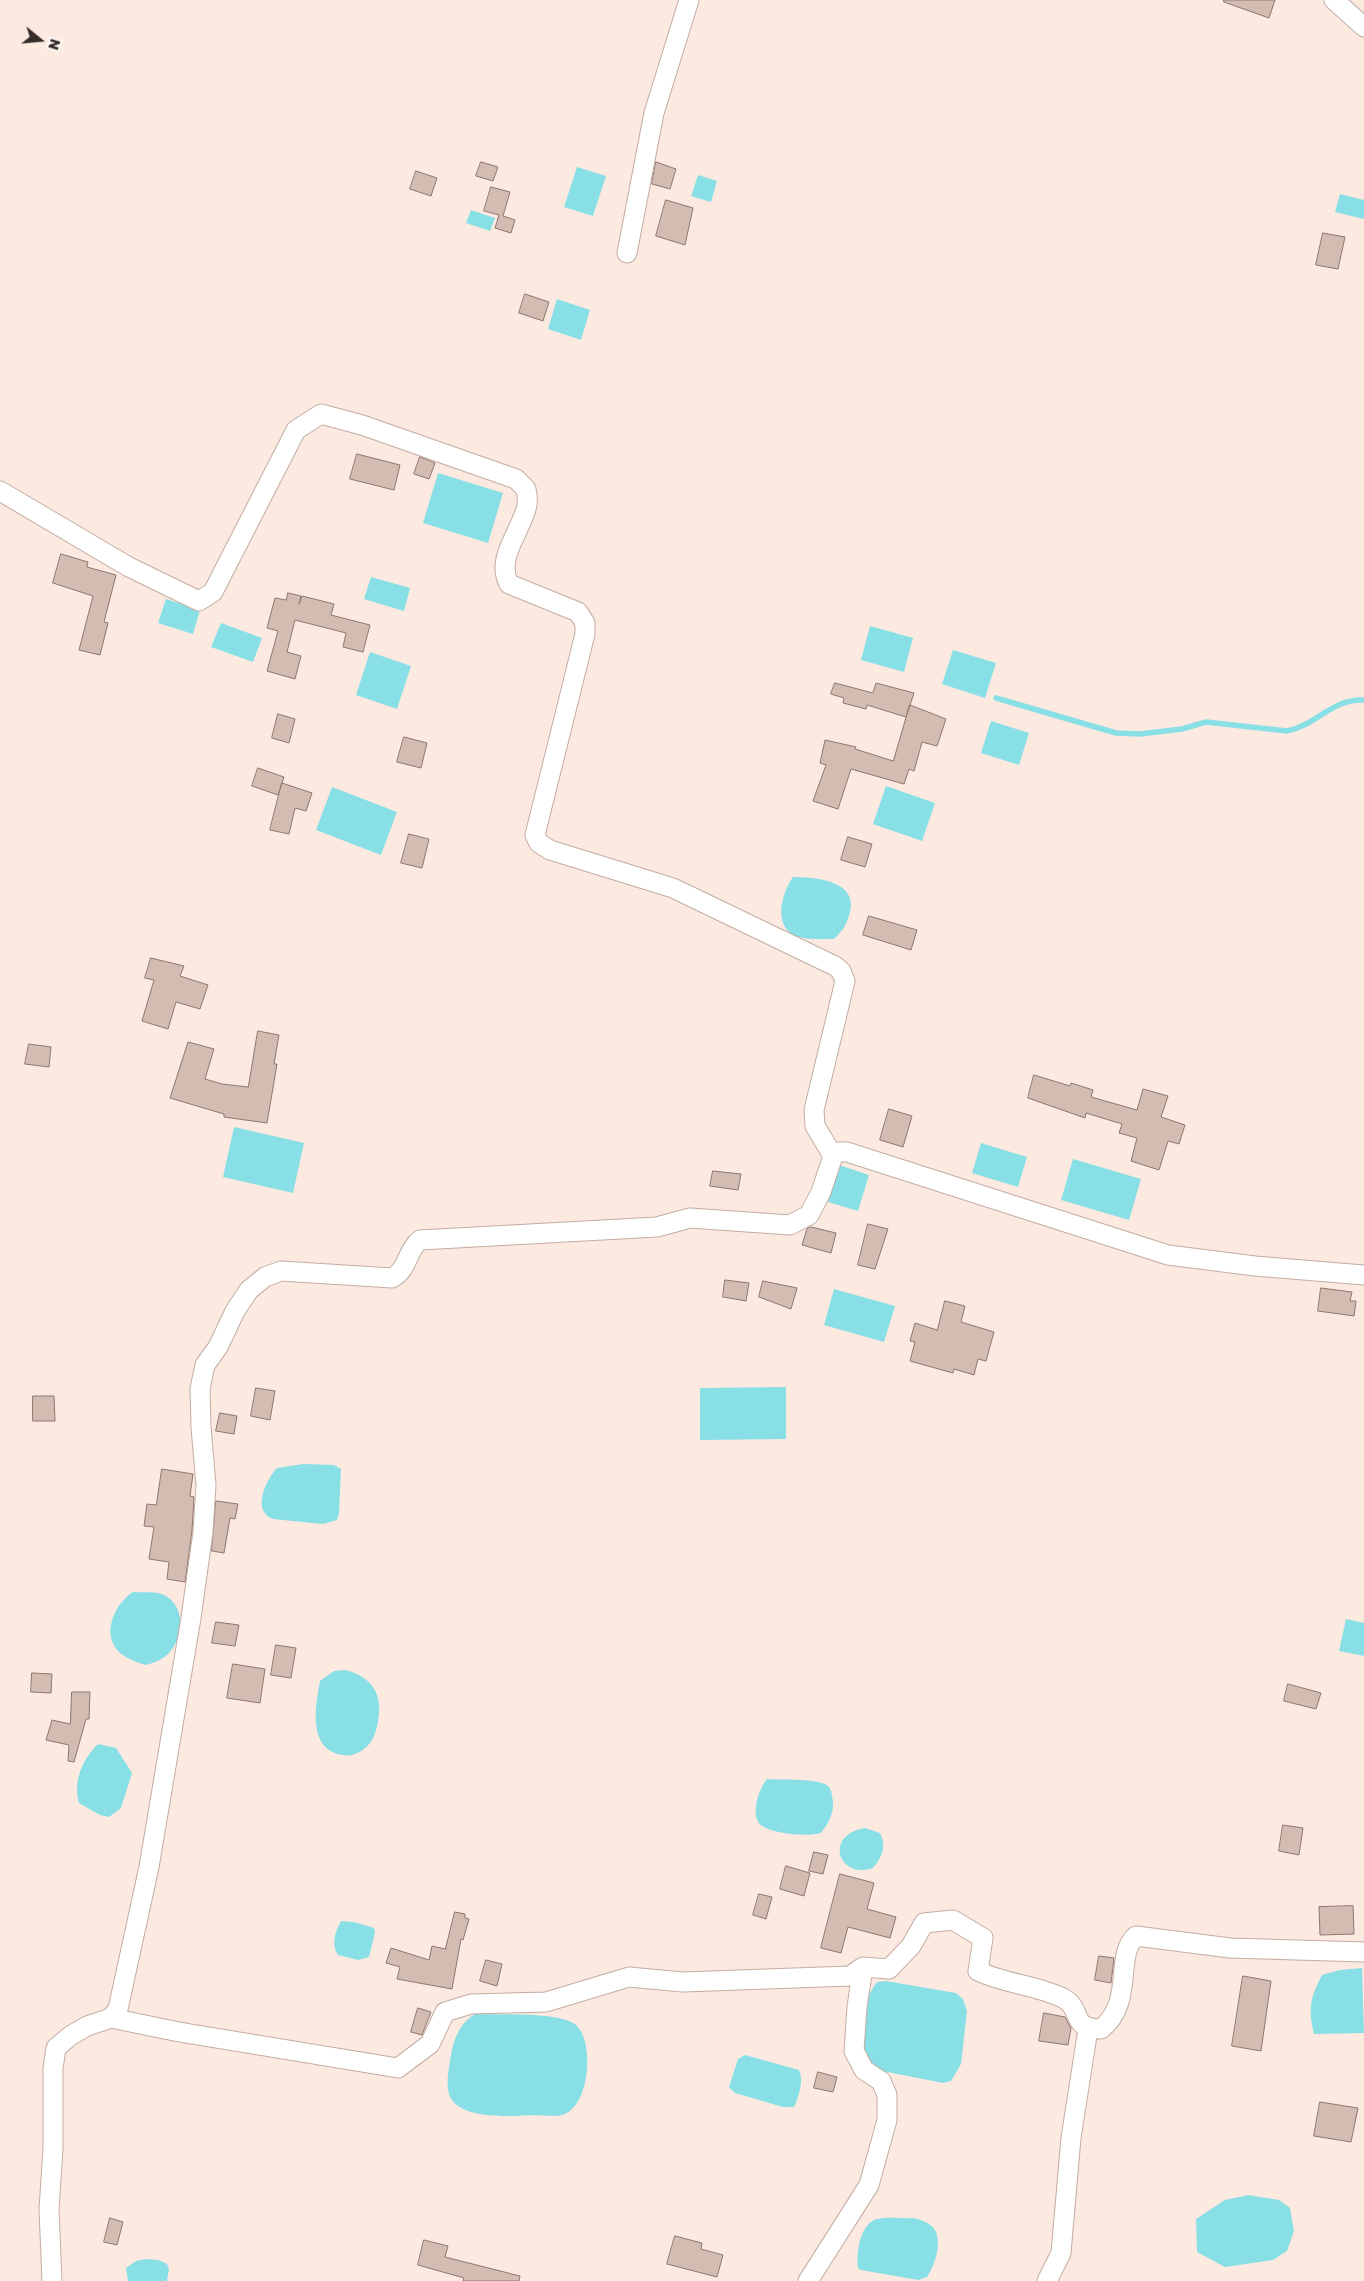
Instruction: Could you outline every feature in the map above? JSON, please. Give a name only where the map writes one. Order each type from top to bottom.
[{"type":"street","points":[[626,253],[654,112],[689,0]]},
{"type":"street","points":[[1334,0],[1364,28]]},
{"type":"street","points":[[0,491],[129,568],[199,600],[213,592],[296,430],[321,414],[362,425],[516,479],[526,489],[528,504],[508,550],[504,576],[509,584],[578,612],[584,623],[585,634],[535,835],[538,843],[550,850],[674,888],[835,966],[841,972],[844,982],[814,1110],[815,1126],[833,1156]]},
{"type":"street","points":[[111,2018],[118,2009],[148,1867],[191,1618],[203,1532],[206,1485],[200,1389],[205,1365],[218,1347],[235,1311],[249,1290],[265,1277],[281,1271],[392,1278],[398,1275],[406,1264],[414,1245],[420,1240],[657,1228],[690,1218],[790,1225],[809,1215],[820,1192],[833,1156],[838,1152],[847,1152],[1168,1255],[1255,1266],[1364,1275]]},
{"type":"street","points":[[52,2281],[49,2209],[53,2149],[53,2069],[56,2048],[70,2036],[87,2026],[111,2018],[179,2032],[398,2068],[430,2044],[445,2012],[471,2004],[546,2002],[629,1977],[682,1982],[850,1976],[863,1967],[889,1969],[911,1946],[924,1923],[954,1920],[983,1938],[978,1972],[993,1978],[1035,1988],[1065,1999],[1075,2010],[1078,2022],[1088,2029],[1101,2029],[1112,2021],[1122,1992],[1124,1966],[1130,1941],[1136,1936],[1230,1948],[1364,1952]]},
{"type":"street","points":[[808,2281],[869,2184],[887,2120],[887,2095],[881,2081],[864,2070],[854,2051],[856,2008],[863,1967]]},
{"type":"street","points":[[1047,2281],[1061,2253],[1071,2138],[1088,2029]]},
{"type":"water","points":[[577,167],[606,176],[593,216],[564,207]]},
{"type":"water","points":[[698,175],[717,181],[711,202],[691,196]]},
{"type":"water","points":[[1340,194],[1364,200],[1364,219],[1335,212]]},
{"type":"water","points":[[471,210],[495,218],[490,231],[466,223]]},
{"type":"water","points":[[557,299],[590,310],[581,340],[548,329]]},
{"type":"water","points":[[438,473],[503,493],[488,543],[423,523]]},
{"type":"water","points":[[371,577],[410,588],[404,611],[364,599]]},
{"type":"water","points":[[166,599],[200,610],[193,634],[158,623]]},
{"type":"water","points":[[221,623],[262,638],[253,662],[211,647]]},
{"type":"water","points":[[870,626],[913,638],[904,672],[861,660]]},
{"type":"water","points":[[953,650],[996,663],[985,698],[942,684]]},
{"type":"water","points":[[370,652],[411,666],[397,709],[356,695]]},
{"type":"water","points":[[991,721],[1029,733],[1019,765],[981,753]]},
{"type":"water","points":[[886,786],[935,803],[922,841],[873,824]]},
{"type":"water","points":[[332,787],[397,812],[381,855],[316,830]]},
{"type":"water","points":[[793,877],[823,880],[842,887],[848,893],[851,902],[849,916],[846,924],[834,939],[799,937],[790,933],[785,927],[781,910],[785,892]]},
{"type":"water","points":[[234,1127],[304,1143],[293,1193],[223,1177]]},
{"type":"water","points":[[981,1143],[1027,1157],[1018,1187],[972,1173]]},
{"type":"water","points":[[1073,1159],[1141,1179],[1129,1220],[1061,1200]]},
{"type":"water","points":[[839,1165],[869,1175],[858,1211],[828,1202]]},
{"type":"water","points":[[834,1289],[895,1306],[884,1342],[824,1325]]},
{"type":"water","points":[[786,1387],[786,1439],[700,1440],[700,1388]]},
{"type":"water","points":[[303,1464],[334,1465],[341,1469],[337,1520],[323,1524],[273,1519],[266,1515],[262,1503],[263,1495],[273,1473],[277,1468]]},
{"type":"water","points":[[133,1592],[164,1595],[176,1606],[179,1614],[180,1631],[174,1646],[164,1658],[145,1665],[121,1653],[115,1647],[110,1632],[117,1609],[127,1596]]},
{"type":"water","points":[[1346,1619],[1364,1623],[1364,1656],[1339,1651]]},
{"type":"water","points":[[346,1670],[355,1673],[369,1683],[377,1695],[379,1703],[378,1722],[373,1738],[365,1749],[351,1755],[343,1755],[332,1751],[324,1745],[319,1737],[316,1726],[320,1681],[334,1671]]},
{"type":"water","points":[[98,1744],[116,1748],[132,1773],[121,1808],[109,1817],[100,1815],[79,1803],[77,1795],[80,1771],[87,1757]]},
{"type":"water","points":[[767,1779],[818,1782],[829,1787],[833,1801],[833,1810],[821,1833],[808,1835],[791,1834],[768,1829],[758,1822],[756,1810],[758,1795]]},
{"type":"water","points":[[865,1828],[880,1833],[883,1843],[881,1856],[873,1868],[861,1870],[851,1868],[840,1855],[840,1847],[844,1839],[852,1832]]},
{"type":"water","points":[[341,1921],[354,1922],[374,1928],[375,1933],[369,1957],[358,1960],[338,1955],[335,1947],[335,1938]]},
{"type":"water","points":[[1362,1968],[1364,2033],[1314,2034],[1311,2003],[1322,1975],[1340,1970]]},
{"type":"water","points":[[886,1981],[956,1993],[963,1999],[967,2011],[961,2064],[951,2081],[943,2083],[872,2069],[863,2060],[862,2029],[864,2010],[871,1991],[877,1982]]},
{"type":"water","points":[[475,2014],[543,2016],[568,2021],[576,2025],[582,2033],[586,2045],[587,2074],[579,2100],[571,2110],[556,2116],[490,2115],[468,2111],[452,2100],[448,2090],[448,2072],[452,2049],[462,2026]]},
{"type":"water","points":[[745,2055],[799,2070],[801,2084],[794,2107],[783,2107],[735,2093],[729,2087],[738,2059]]},
{"type":"water","points":[[1248,2195],[1279,2200],[1290,2208],[1294,2231],[1287,2251],[1273,2260],[1225,2267],[1197,2252],[1196,2219],[1225,2200]]},
{"type":"water","points":[[886,2218],[914,2218],[931,2225],[937,2236],[937,2254],[933,2267],[927,2277],[918,2280],[858,2268],[860,2240],[871,2222]]},
{"type":"water","points":[[146,2259],[159,2260],[167,2264],[169,2269],[167,2281],[128,2281],[126,2268],[136,2261]]},
{"type":"building","points":[[1224,0],[1275,0],[1269,18],[1224,2]]},
{"type":"building","points":[[481,162],[498,167],[493,181],[476,176]]},
{"type":"building","points":[[656,162],[676,169],[670,189],[652,184]]},
{"type":"building","points":[[416,171],[437,178],[431,196],[410,189]]},
{"type":"building","points":[[491,187],[510,192],[503,216],[515,220],[511,233],[495,228],[499,215],[484,211]]},
{"type":"building","points":[[666,200],[693,208],[685,245],[656,236]]},
{"type":"building","points":[[1323,233],[1345,237],[1338,269],[1316,265]]},
{"type":"building","points":[[525,294],[549,302],[543,321],[519,313]]},
{"type":"building","points":[[357,454],[400,465],[394,490],[350,479]]},
{"type":"building","points":[[420,457],[435,463],[429,479],[414,474]]},
{"type":"building","points":[[61,554],[88,562],[87,567],[116,575],[104,622],[108,623],[100,655],[79,650],[93,596],[53,583]]},
{"type":"building","points":[[288,593],[301,596],[299,604],[302,596],[334,604],[331,615],[370,625],[363,652],[343,647],[346,633],[295,620],[287,652],[301,656],[295,679],[267,671],[278,631],[267,628],[275,598],[286,600]]},
{"type":"building","points":[[835,683],[873,693],[876,683],[914,693],[906,717],[867,705],[866,709],[843,703],[844,698],[831,694]]},
{"type":"building","points":[[910,705],[946,719],[937,746],[922,742],[914,771],[909,769],[904,784],[851,769],[838,809],[813,801],[826,765],[820,763],[825,740],[856,747],[855,749],[893,761]]},
{"type":"building","points":[[278,714],[295,719],[289,743],[272,738]]},
{"type":"building","points":[[404,737],[427,743],[421,768],[397,762]]},
{"type":"building","points":[[258,768],[284,777],[278,795],[252,786]]},
{"type":"building","points":[[282,783],[312,793],[306,811],[295,808],[289,834],[270,830]]},
{"type":"building","points":[[409,834],[429,839],[422,868],[401,863]]},
{"type":"building","points":[[848,837],[872,844],[865,867],[841,860]]},
{"type":"building","points":[[869,916],[917,930],[911,950],[863,935]]},
{"type":"building","points":[[151,958],[184,966],[180,976],[208,985],[200,1009],[176,1002],[168,1029],[142,1021],[154,980],[145,978]]},
{"type":"building","points":[[258,1031],[279,1035],[274,1064],[277,1064],[267,1123],[224,1117],[224,1114],[170,1098],[188,1042],[214,1049],[205,1079],[222,1084],[248,1087]]},
{"type":"building","points":[[29,1044],[51,1047],[49,1067],[25,1064]]},
{"type":"building","points":[[1034,1075],[1070,1086],[1071,1083],[1093,1090],[1091,1097],[1137,1110],[1143,1089],[1168,1096],[1161,1117],[1185,1125],[1179,1144],[1168,1141],[1159,1170],[1131,1161],[1137,1138],[1119,1133],[1122,1124],[1086,1113],[1085,1118],[1028,1098]]},
{"type":"building","points":[[889,1109],[912,1116],[903,1147],[880,1140]]},
{"type":"building","points":[[713,1171],[741,1174],[738,1190],[710,1186]]},
{"type":"building","points":[[868,1224],[888,1229],[875,1269],[858,1265]]},
{"type":"building","points":[[811,1227],[836,1233],[831,1253],[802,1245],[807,1229]]},
{"type":"building","points":[[725,1280],[749,1283],[746,1301],[723,1297]]},
{"type":"building","points":[[763,1281],[797,1288],[791,1309],[759,1297]]},
{"type":"building","points":[[1321,1288],[1352,1292],[1350,1301],[1356,1301],[1354,1316],[1318,1311]]},
{"type":"building","points":[[945,1301],[965,1306],[961,1322],[994,1332],[986,1361],[978,1359],[974,1375],[954,1369],[953,1373],[910,1361],[915,1342],[910,1341],[915,1323],[937,1330]]},
{"type":"building","points":[[256,1388],[275,1391],[270,1420],[251,1416]]},
{"type":"building","points":[[33,1396],[54,1396],[55,1421],[33,1421]]},
{"type":"building","points":[[220,1413],[237,1416],[234,1434],[216,1431]]},
{"type":"building","points":[[162,1469],[193,1474],[190,1496],[194,1497],[192,1531],[185,1582],[167,1579],[169,1562],[149,1559],[154,1527],[144,1526],[147,1504],[156,1505]]},
{"type":"building","points":[[216,1501],[238,1504],[235,1519],[230,1518],[224,1553],[212,1551]]},
{"type":"building","points":[[216,1622],[239,1625],[235,1646],[212,1643]]},
{"type":"building","points":[[276,1645],[296,1648],[291,1678],[271,1675]]},
{"type":"building","points":[[233,1664],[265,1669],[260,1703],[227,1698]]},
{"type":"building","points":[[32,1673],[52,1674],[51,1693],[31,1692]]},
{"type":"building","points":[[1288,1684],[1321,1693],[1316,1709],[1284,1701]]},
{"type":"building","points":[[72,1692],[90,1692],[89,1719],[86,1719],[74,1762],[68,1761],[69,1745],[46,1740],[52,1720],[70,1724]]},
{"type":"building","points":[[1283,1825],[1303,1828],[1299,1855],[1279,1851]]},
{"type":"building","points":[[814,1852],[828,1855],[823,1874],[809,1871]]},
{"type":"building","points":[[786,1866],[810,1873],[804,1896],[780,1889]]},
{"type":"building","points":[[840,1874],[874,1883],[867,1909],[896,1917],[890,1938],[848,1927],[841,1953],[821,1948]]},
{"type":"building","points":[[759,1894],[772,1897],[766,1919],[753,1915]]},
{"type":"building","points":[[1353,1906],[1354,1934],[1320,1935],[1319,1907]]},
{"type":"building","points":[[455,1912],[465,1914],[465,1918],[469,1919],[463,1940],[461,1939],[452,1989],[397,1979],[400,1967],[386,1963],[391,1948],[429,1960],[432,1946],[445,1949]]},
{"type":"building","points":[[1099,1956],[1114,1958],[1111,1983],[1095,1980]]},
{"type":"building","points":[[486,1960],[502,1964],[497,1986],[480,1981]]},
{"type":"building","points":[[1243,1976],[1271,1981],[1261,2051],[1232,2046]]},
{"type":"building","points":[[418,2008],[431,2012],[422,2035],[411,2032]]},
{"type":"building","points":[[1044,2013],[1065,2017],[1071,2028],[1068,2045],[1039,2041]]},
{"type":"building","points":[[818,2072],[837,2077],[833,2092],[814,2088]]},
{"type":"building","points":[[1320,2102],[1358,2108],[1351,2142],[1314,2136]]},
{"type":"building","points":[[110,2218],[123,2222],[117,2245],[104,2242]]},
{"type":"building","points":[[675,2236],[702,2243],[701,2249],[723,2255],[717,2277],[667,2264]]},
{"type":"building","points":[[424,2240],[448,2246],[445,2257],[520,2276],[519,2281],[463,2281],[464,2278],[418,2265]]},
{"type":"waterway","points":[[996,698],[1116,733],[1140,734],[1182,729],[1206,722],[1287,731],[1306,724],[1343,703],[1364,700]]}]
